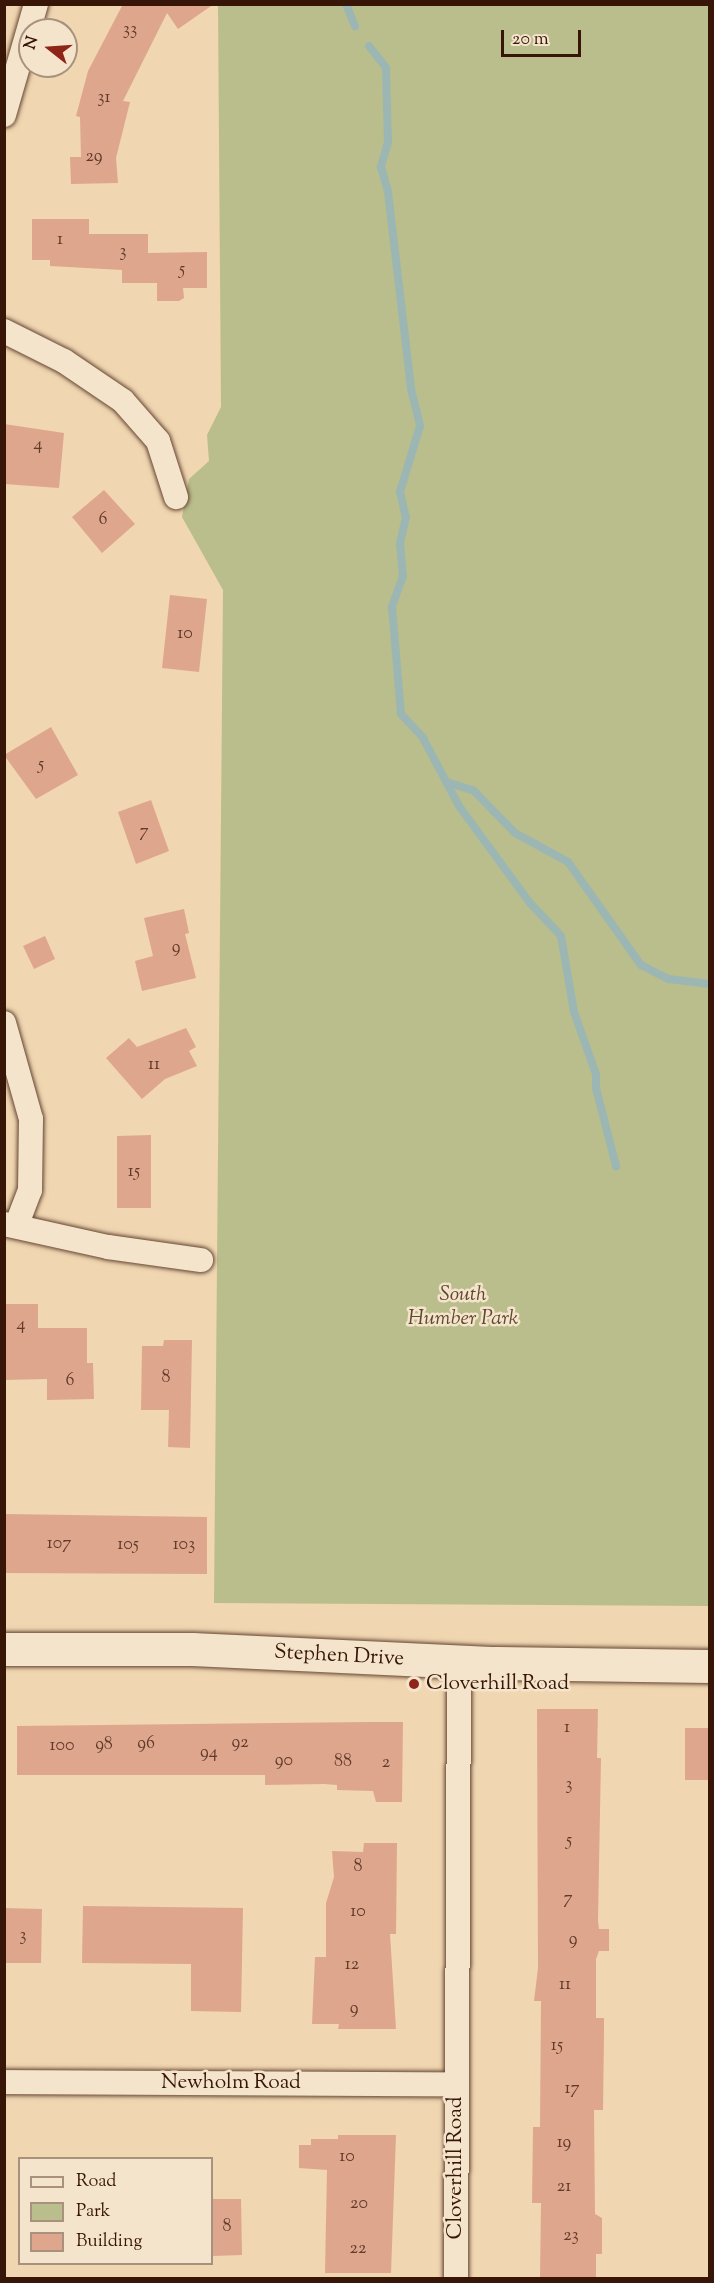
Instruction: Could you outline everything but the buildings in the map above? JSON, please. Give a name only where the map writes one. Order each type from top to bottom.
[{"type":"street","points":[[4,115],[36,4]]},
{"type":"street","points":[[4,332],[64,361],[123,400],[158,441],[176,497]]},
{"type":"street","points":[[4,1023],[31,1119],[30,1190],[11,1224],[108,1247],[201,1260]]},
{"type":"street","name":"Stephen Drive","points":[[4,1649],[192,1649],[459,1662],[710,1666]]},
{"type":"street","name":"Cloverhill Road","points":[[456,2278],[459,1662]]},
{"type":"street","name":"Newholm Road","points":[[4,2082],[457,2084]]},
{"type":"green space","name":"South Humber Park","points":[[218,5],[709,5],[709,1606],[214,1603],[223,590],[182,517],[189,479],[209,461],[207,435],[221,407]]},
{"type":"waterway","points":[[346,4],[355,26]]},
{"type":"waterway","points":[[369,46],[386,68],[388,142],[381,167],[388,192],[411,389],[420,426],[400,492],[406,517],[400,543],[403,576],[392,607],[401,714],[423,738],[459,806],[530,903],[561,936],[574,1012],[596,1074],[596,1088],[616,1166]]},
{"type":"waterway","points":[[447,782],[474,791],[515,833],[568,862],[641,965],[669,979],[710,984]]},
{"type":"place","name":"Cloverhill Road","points":[[414,1684]]}]
